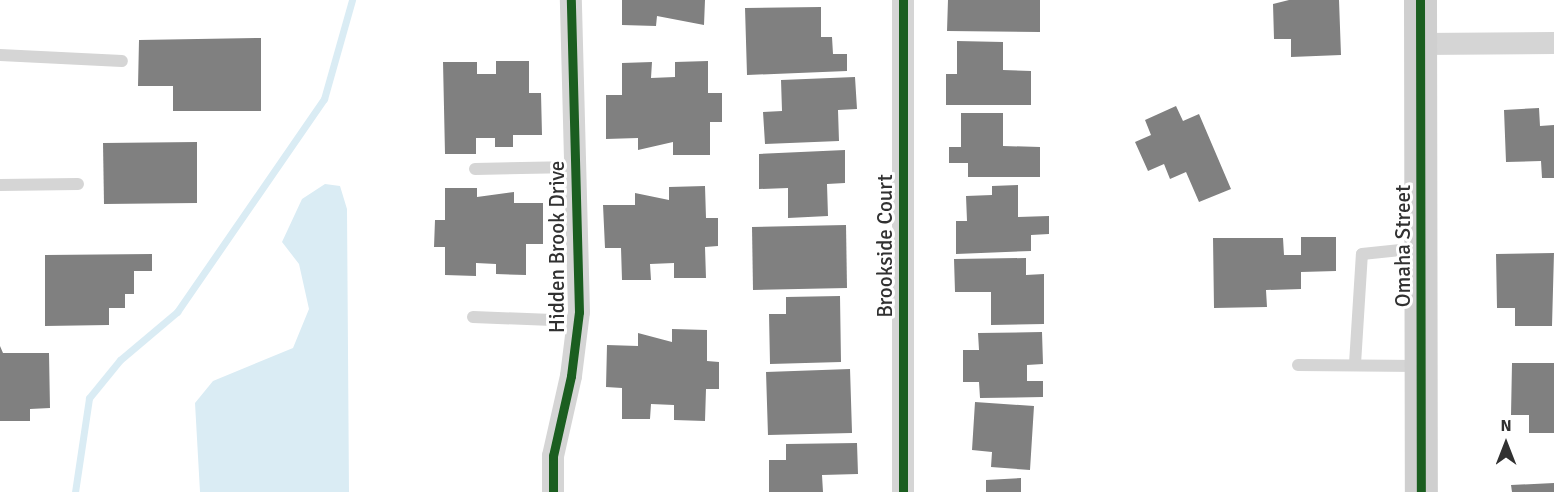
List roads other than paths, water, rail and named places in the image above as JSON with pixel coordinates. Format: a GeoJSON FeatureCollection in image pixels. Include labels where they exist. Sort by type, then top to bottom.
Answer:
{"type":"FeatureCollection","features":[{"type":"Feature","properties":{"kind":"street","name":"Hidden Brook Drive"},"geometry":{"type":"LineString","coordinates":[[553,492],[553,456],[578,321],[571,0]]}},
{"type":"Feature","properties":{"kind":"street","name":"Brookside Court"},"geometry":{"type":"LineString","coordinates":[[903,0],[903,492]]}},
{"type":"Feature","properties":{"kind":"street","name":"Omaha Street"},"geometry":{"type":"LineString","coordinates":[[1420,0],[1421,492]]}},
{"type":"Feature","properties":{"kind":"street"},"geometry":{"type":"LineString","coordinates":[[1420,44],[1554,43]]}},
{"type":"Feature","properties":{"kind":"lane"},"geometry":{"type":"LineString","coordinates":[[0,55],[122,62]]}},
{"type":"Feature","properties":{"kind":"lane"},"geometry":{"type":"LineString","coordinates":[[475,169],[575,167]]}},
{"type":"Feature","properties":{"kind":"lane"},"geometry":{"type":"LineString","coordinates":[[0,185],[78,184]]}},
{"type":"Feature","properties":{"kind":"lane"},"geometry":{"type":"LineString","coordinates":[[1355,364],[1362,254],[1421,248]]}},
{"type":"Feature","properties":{"kind":"lane"},"geometry":{"type":"LineString","coordinates":[[473,317],[578,321]]}},
{"type":"Feature","properties":{"kind":"lane"},"geometry":{"type":"LineString","coordinates":[[1298,365],[1421,366]]}},
{"type":"Feature","properties":{"kind":"waterway"},"geometry":{"type":"LineString","coordinates":[[75,492],[89,398],[120,360],[177,312],[324,99],[352,0]]}}]}
